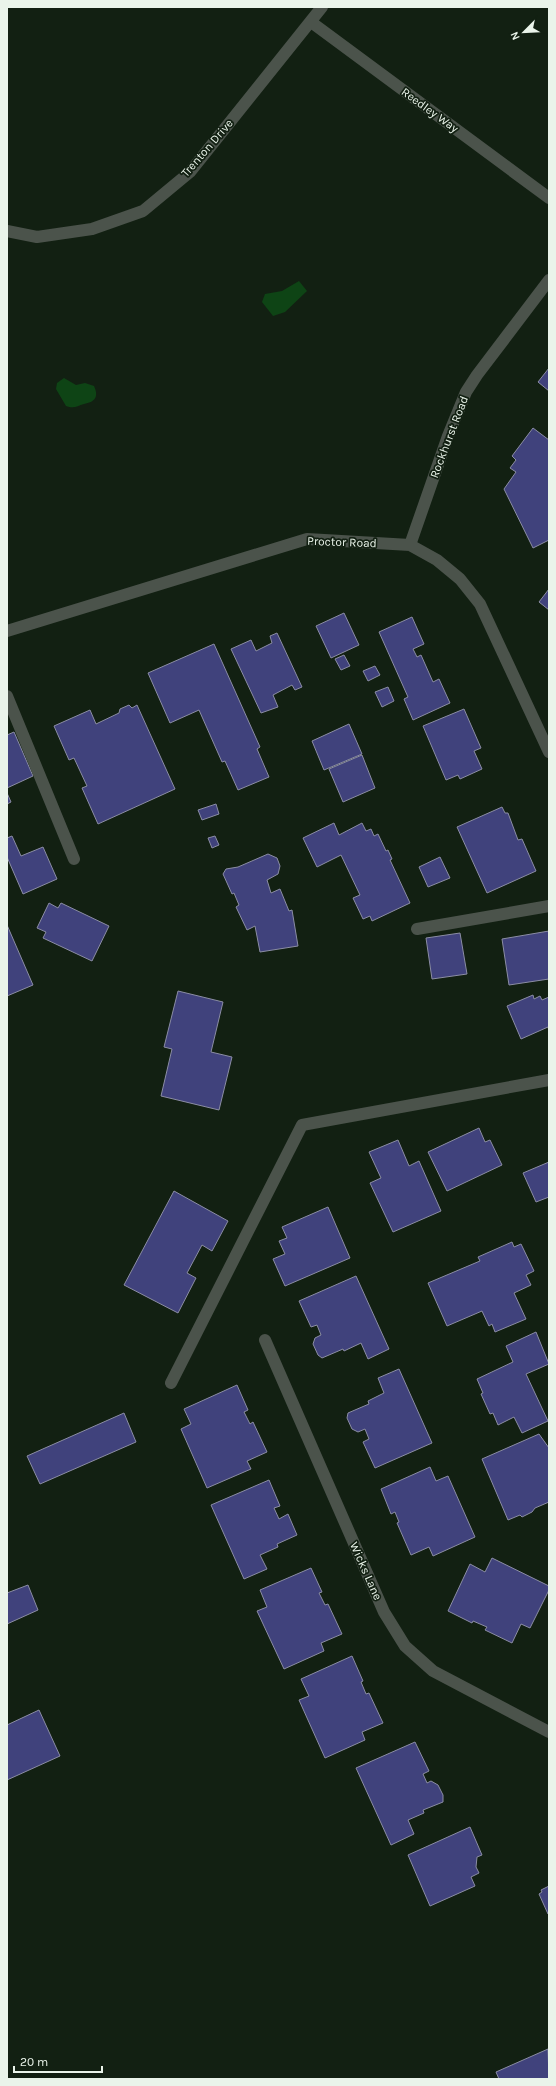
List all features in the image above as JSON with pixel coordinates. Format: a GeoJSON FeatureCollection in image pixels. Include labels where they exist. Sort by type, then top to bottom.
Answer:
{"type":"FeatureCollection","features":[{"type":"Feature","properties":{"kind":"street","name":"Trenton Drive"},"geometry":{"type":"LineString","coordinates":[[7,231],[37,237],[92,230],[143,211],[190,172],[322,7]]}},
{"type":"Feature","properties":{"kind":"street","name":"Reedley Way"},"geometry":{"type":"LineString","coordinates":[[311,22],[549,198]]}},
{"type":"Feature","properties":{"kind":"street","name":"Rockhurst Road"},"geometry":{"type":"LineString","coordinates":[[410,545],[448,436],[466,392],[477,375],[549,280]]}},
{"type":"Feature","properties":{"kind":"street","name":"Proctor Road"},"geometry":{"type":"LineString","coordinates":[[7,631],[307,539],[410,545],[437,560],[460,579],[480,604],[498,637],[549,752]]}},
{"type":"Feature","properties":{"kind":"street"},"geometry":{"type":"LineString","coordinates":[[7,696],[74,859]]}},
{"type":"Feature","properties":{"kind":"street"},"geometry":{"type":"LineString","coordinates":[[417,929],[549,906]]}},
{"type":"Feature","properties":{"kind":"street"},"geometry":{"type":"LineString","coordinates":[[171,1383],[302,1125],[549,1080]]}},
{"type":"Feature","properties":{"kind":"street","name":"Wicks Lane"},"geometry":{"type":"LineString","coordinates":[[265,1340],[384,1612],[405,1646],[434,1671],[549,1732]]}},
{"type":"Feature","properties":{"kind":"shaded area"},"geometry":{"type":"Polygon","coordinates":[[[299,281],[307,291],[285,312],[273,316],[262,302],[265,294],[282,291],[299,281]]]}},
{"type":"Feature","properties":{"kind":"shaded area"},"geometry":{"type":"Polygon","coordinates":[[[64,378],[76,385],[85,383],[94,386],[96,393],[95,398],[91,402],[75,407],[66,406],[56,389],[57,383],[64,378]]]}},
{"type":"Feature","properties":{"kind":"building"},"geometry":{"type":"Polygon","coordinates":[[[549,368],[549,391],[538,382],[549,368]]]}},
{"type":"Feature","properties":{"kind":"building"},"geometry":{"type":"Polygon","coordinates":[[[533,428],[549,440],[549,540],[533,548],[504,489],[516,472],[510,468],[516,460],[512,456],[533,428]]]}},
{"type":"Feature","properties":{"kind":"building"},"geometry":{"type":"Polygon","coordinates":[[[549,589],[549,610],[539,602],[549,589]]]}},
{"type":"Feature","properties":{"kind":"building"},"geometry":{"type":"Polygon","coordinates":[[[344,613],[359,645],[331,658],[316,626],[344,613]]]}},
{"type":"Feature","properties":{"kind":"building"},"geometry":{"type":"Polygon","coordinates":[[[412,617],[424,644],[413,649],[417,657],[421,655],[433,682],[439,679],[450,703],[413,720],[404,699],[408,697],[379,632],[412,617]]]}},
{"type":"Feature","properties":{"kind":"building"},"geometry":{"type":"Polygon","coordinates":[[[277,633],[302,687],[295,690],[292,685],[273,695],[278,707],[261,713],[231,649],[251,640],[256,651],[272,643],[270,636],[277,633]]]}},
{"type":"Feature","properties":{"kind":"building"},"geometry":{"type":"Polygon","coordinates":[[[214,644],[260,747],[257,749],[269,777],[238,790],[225,761],[222,762],[199,710],[170,723],[148,673],[214,644]]]}},
{"type":"Feature","properties":{"kind":"building"},"geometry":{"type":"Polygon","coordinates":[[[344,655],[350,666],[341,670],[335,659],[344,655]]]}},
{"type":"Feature","properties":{"kind":"building"},"geometry":{"type":"Polygon","coordinates":[[[375,666],[380,675],[368,681],[363,671],[375,666]]]}},
{"type":"Feature","properties":{"kind":"building"},"geometry":{"type":"Polygon","coordinates":[[[388,687],[394,701],[382,707],[375,692],[388,687]]]}},
{"type":"Feature","properties":{"kind":"building"},"geometry":{"type":"Polygon","coordinates":[[[129,705],[132,708],[137,705],[175,789],[98,824],[82,788],[87,786],[74,758],[69,760],[54,726],[90,710],[96,724],[119,713],[120,709],[129,705]]]}},
{"type":"Feature","properties":{"kind":"building"},"geometry":{"type":"Polygon","coordinates":[[[464,709],[481,748],[474,751],[482,769],[460,779],[458,775],[446,780],[423,726],[464,709]]]}},
{"type":"Feature","properties":{"kind":"building"},"geometry":{"type":"Polygon","coordinates":[[[349,724],[362,754],[324,770],[312,741],[349,724]]]}},
{"type":"Feature","properties":{"kind":"building"},"geometry":{"type":"Polygon","coordinates":[[[14,732],[33,776],[7,788],[7,735],[14,732]]]}},
{"type":"Feature","properties":{"kind":"building"},"geometry":{"type":"Polygon","coordinates":[[[362,755],[375,788],[343,802],[329,769],[362,755]]]}},
{"type":"Feature","properties":{"kind":"building"},"geometry":{"type":"Polygon","coordinates":[[[7,793],[11,802],[7,804],[7,793]]]}},
{"type":"Feature","properties":{"kind":"building"},"geometry":{"type":"Polygon","coordinates":[[[216,804],[219,814],[202,820],[198,810],[216,804]]]}},
{"type":"Feature","properties":{"kind":"building"},"geometry":{"type":"Polygon","coordinates":[[[502,807],[505,813],[508,813],[518,840],[522,839],[536,871],[487,893],[457,827],[502,807]]]}},
{"type":"Feature","properties":{"kind":"building"},"geometry":{"type":"Polygon","coordinates":[[[334,823],[339,835],[362,823],[366,831],[371,829],[374,836],[378,834],[386,851],[388,850],[392,859],[390,860],[410,903],[372,921],[370,916],[363,919],[353,898],[360,895],[341,855],[317,867],[303,838],[334,823]]]}},
{"type":"Feature","properties":{"kind":"building"},"geometry":{"type":"Polygon","coordinates":[[[12,836],[21,856],[43,847],[57,879],[23,894],[7,857],[7,838],[12,836]]]}},
{"type":"Feature","properties":{"kind":"building"},"geometry":{"type":"Polygon","coordinates":[[[215,836],[219,845],[212,848],[208,838],[215,836]]]}},
{"type":"Feature","properties":{"kind":"building"},"geometry":{"type":"Polygon","coordinates":[[[268,854],[277,858],[280,866],[278,874],[267,880],[271,893],[280,889],[289,911],[292,910],[298,946],[260,952],[255,926],[247,930],[236,907],[239,905],[234,893],[232,894],[223,874],[226,869],[238,867],[268,854]]]}},
{"type":"Feature","properties":{"kind":"building"},"geometry":{"type":"Polygon","coordinates":[[[440,857],[450,878],[428,887],[419,867],[440,857]]]}},
{"type":"Feature","properties":{"kind":"building"},"geometry":{"type":"Polygon","coordinates":[[[49,903],[58,908],[61,903],[109,926],[92,961],[43,938],[46,932],[37,928],[49,903]]]}},
{"type":"Feature","properties":{"kind":"building"},"geometry":{"type":"Polygon","coordinates":[[[7,925],[33,985],[7,996],[7,925]]]}},
{"type":"Feature","properties":{"kind":"building"},"geometry":{"type":"Polygon","coordinates":[[[549,931],[549,979],[509,985],[502,939],[549,931]]]}},
{"type":"Feature","properties":{"kind":"building"},"geometry":{"type":"Polygon","coordinates":[[[460,933],[467,974],[432,979],[426,938],[460,933]]]}},
{"type":"Feature","properties":{"kind":"building"},"geometry":{"type":"Polygon","coordinates":[[[178,991],[223,1002],[211,1052],[232,1057],[219,1110],[161,1096],[172,1049],[164,1047],[178,991]]]}},
{"type":"Feature","properties":{"kind":"building"},"geometry":{"type":"Polygon","coordinates":[[[533,995],[534,999],[540,996],[542,1000],[549,997],[549,1031],[548,1027],[521,1039],[507,1006],[533,995]]]}},
{"type":"Feature","properties":{"kind":"building"},"geometry":{"type":"Polygon","coordinates":[[[479,1128],[485,1142],[490,1140],[502,1165],[447,1191],[428,1152],[479,1128]]]}},
{"type":"Feature","properties":{"kind":"building"},"geometry":{"type":"Polygon","coordinates":[[[398,1140],[409,1166],[419,1161],[441,1211],[393,1232],[370,1183],[381,1178],[369,1152],[398,1140]]]}},
{"type":"Feature","properties":{"kind":"building"},"geometry":{"type":"Polygon","coordinates":[[[549,1162],[549,1197],[536,1202],[523,1173],[549,1162]]]}},
{"type":"Feature","properties":{"kind":"building"},"geometry":{"type":"Polygon","coordinates":[[[174,1191],[228,1221],[212,1251],[202,1245],[187,1273],[196,1278],[178,1313],[124,1285],[174,1191]]]}},
{"type":"Feature","properties":{"kind":"building"},"geometry":{"type":"Polygon","coordinates":[[[328,1207],[350,1258],[285,1286],[273,1259],[285,1254],[279,1241],[287,1238],[282,1227],[328,1207]]]}},
{"type":"Feature","properties":{"kind":"building"},"geometry":{"type":"Polygon","coordinates":[[[512,1242],[514,1247],[521,1244],[534,1271],[526,1275],[531,1285],[514,1293],[526,1319],[495,1332],[492,1324],[489,1326],[482,1311],[447,1326],[428,1283],[480,1261],[478,1257],[512,1242]]]}},
{"type":"Feature","properties":{"kind":"building"},"geometry":{"type":"Polygon","coordinates":[[[356,1276],[389,1349],[368,1359],[361,1343],[344,1351],[343,1349],[322,1358],[318,1355],[313,1344],[315,1338],[321,1335],[317,1325],[311,1327],[299,1301],[356,1276]]]}},
{"type":"Feature","properties":{"kind":"building"},"geometry":{"type":"Polygon","coordinates":[[[536,1332],[549,1364],[526,1374],[548,1421],[522,1433],[514,1417],[498,1425],[493,1413],[490,1414],[481,1394],[483,1393],[477,1379],[513,1362],[506,1346],[536,1332]]]}},
{"type":"Feature","properties":{"kind":"building"},"geometry":{"type":"Polygon","coordinates":[[[399,1369],[432,1443],[375,1468],[363,1442],[369,1439],[365,1429],[358,1432],[352,1429],[347,1418],[348,1413],[369,1404],[368,1401],[384,1393],[378,1378],[399,1369]]]}},
{"type":"Feature","properties":{"kind":"building"},"geometry":{"type":"Polygon","coordinates":[[[237,1385],[248,1410],[244,1412],[250,1424],[253,1422],[267,1452],[247,1461],[251,1469],[207,1488],[181,1429],[191,1424],[184,1409],[237,1385]]]}},
{"type":"Feature","properties":{"kind":"building"},"geometry":{"type":"Polygon","coordinates":[[[124,1413],[136,1442],[40,1484],[27,1456],[124,1413]]]}},
{"type":"Feature","properties":{"kind":"building"},"geometry":{"type":"Polygon","coordinates":[[[539,1434],[549,1448],[549,1502],[535,1508],[532,1512],[522,1517],[520,1515],[508,1520],[482,1459],[539,1434]]]}},
{"type":"Feature","properties":{"kind":"building"},"geometry":{"type":"Polygon","coordinates":[[[430,1467],[436,1481],[448,1476],[475,1537],[433,1556],[429,1547],[411,1555],[397,1523],[399,1522],[395,1512],[391,1514],[381,1489],[430,1467]]]}},
{"type":"Feature","properties":{"kind":"building"},"geometry":{"type":"Polygon","coordinates":[[[269,1480],[280,1506],[274,1508],[279,1519],[288,1514],[297,1535],[277,1544],[278,1547],[260,1555],[267,1569],[244,1579],[211,1505],[269,1480]]]}},
{"type":"Feature","properties":{"kind":"building"},"geometry":{"type":"Polygon","coordinates":[[[492,1558],[549,1586],[549,1590],[530,1628],[521,1624],[512,1643],[485,1630],[487,1627],[473,1621],[472,1623],[448,1611],[470,1564],[485,1572],[492,1558]]]}},
{"type":"Feature","properties":{"kind":"building"},"geometry":{"type":"Polygon","coordinates":[[[311,1568],[322,1592],[319,1593],[325,1605],[328,1604],[342,1634],[321,1643],[324,1651],[284,1669],[257,1611],[267,1607],[260,1590],[311,1568]]]}},
{"type":"Feature","properties":{"kind":"building"},"geometry":{"type":"Polygon","coordinates":[[[28,1585],[38,1610],[7,1624],[7,1593],[28,1585]]]}},
{"type":"Feature","properties":{"kind":"building"},"geometry":{"type":"Polygon","coordinates":[[[352,1656],[363,1681],[361,1682],[366,1694],[369,1693],[383,1723],[362,1732],[365,1740],[325,1758],[299,1700],[309,1696],[301,1679],[352,1656]]]}},
{"type":"Feature","properties":{"kind":"building"},"geometry":{"type":"Polygon","coordinates":[[[39,1710],[60,1756],[7,1780],[7,1725],[39,1710]]]}},
{"type":"Feature","properties":{"kind":"building"},"geometry":{"type":"Polygon","coordinates":[[[415,1742],[429,1771],[423,1774],[427,1783],[431,1781],[438,1785],[443,1795],[443,1802],[423,1810],[424,1813],[408,1820],[414,1834],[391,1845],[356,1768],[415,1742]]]}},
{"type":"Feature","properties":{"kind":"building"},"geometry":{"type":"Polygon","coordinates":[[[470,1827],[482,1855],[477,1857],[476,1867],[479,1873],[471,1877],[475,1886],[430,1906],[408,1855],[470,1827]]]}},
{"type":"Feature","properties":{"kind":"building"},"geometry":{"type":"Polygon","coordinates":[[[549,1886],[548,1914],[539,1894],[542,1892],[541,1890],[549,1886]]]}},
{"type":"Feature","properties":{"kind":"building"},"geometry":{"type":"Polygon","coordinates":[[[548,2049],[549,2079],[499,2079],[496,2072],[548,2049]]]}}]}
